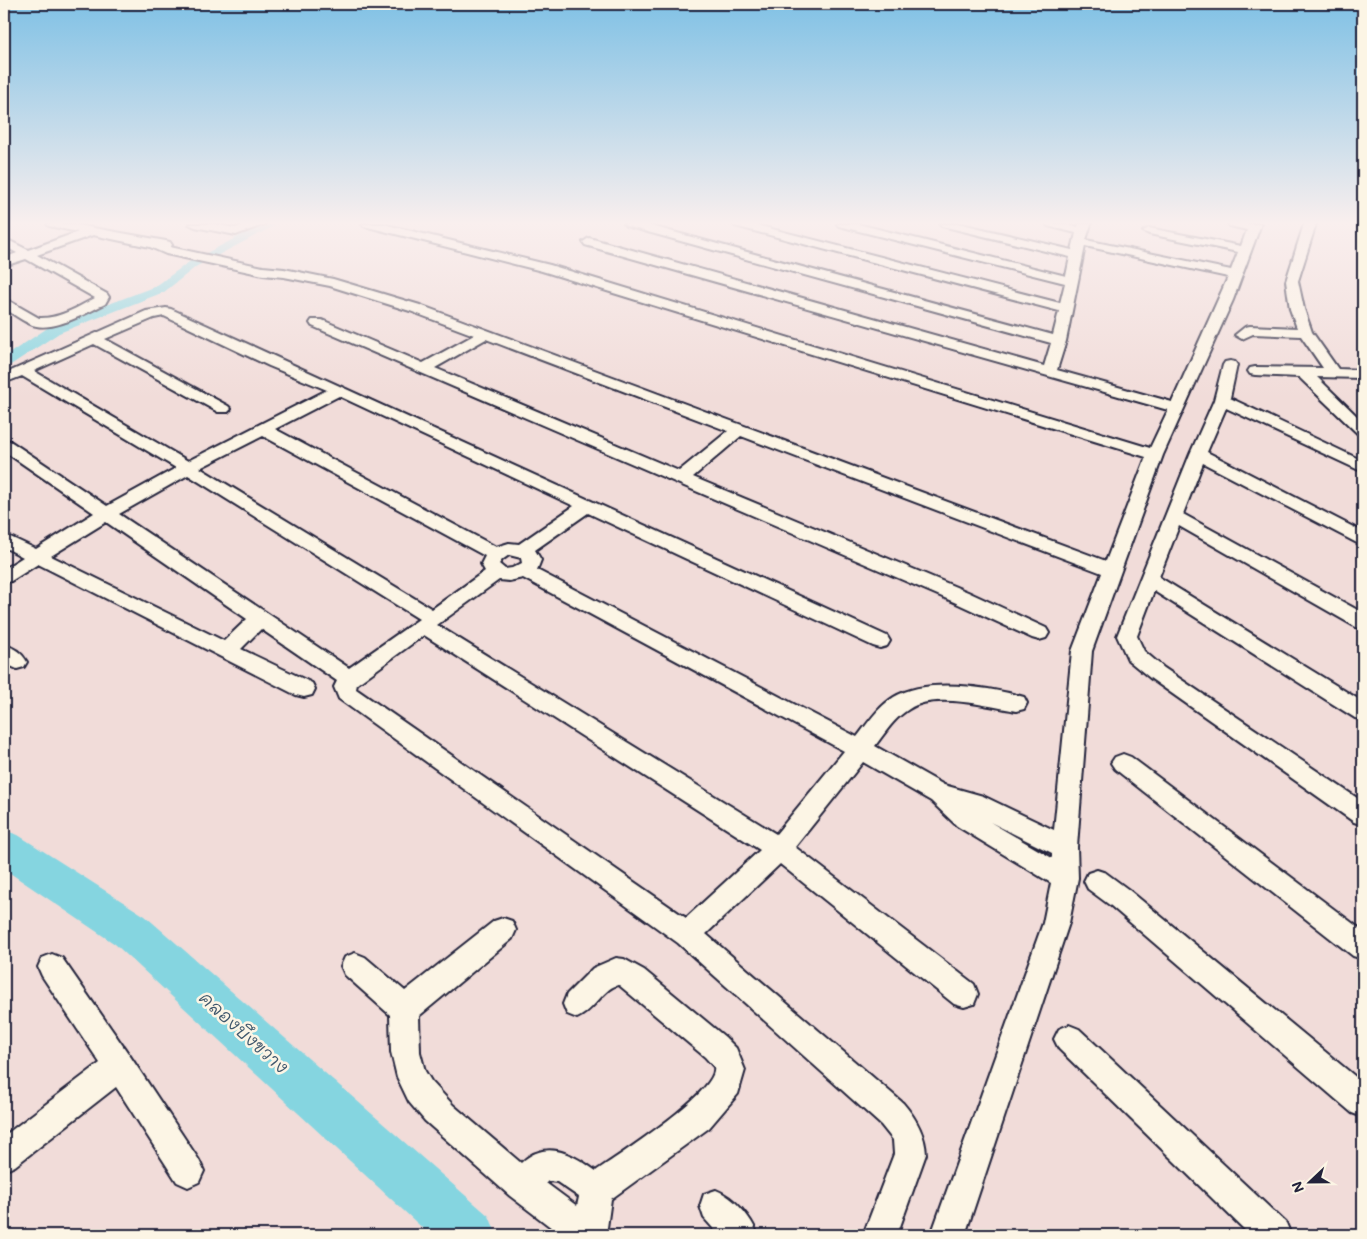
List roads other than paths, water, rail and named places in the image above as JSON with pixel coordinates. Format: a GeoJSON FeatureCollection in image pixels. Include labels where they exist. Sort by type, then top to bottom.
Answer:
{"type":"FeatureCollection","features":[{"type":"Feature","properties":{"kind":"street"},"geometry":{"type":"LineString","coordinates":[[4,302],[36,322],[42,323],[64,318],[102,299],[102,295],[78,282]]}},
{"type":"Feature","properties":{"kind":"street"},"geometry":{"type":"LineString","coordinates":[[328,282],[384,298],[1114,570]]}},
{"type":"Feature","properties":{"kind":"street"},"geometry":{"type":"LineString","coordinates":[[591,282],[1155,454]]}},
{"type":"Feature","properties":{"kind":"street"},"geometry":{"type":"LineString","coordinates":[[730,282],[1177,408]]}},
{"type":"Feature","properties":{"kind":"street"},"geometry":{"type":"LineString","coordinates":[[842,282],[1059,341]]}},
{"type":"Feature","properties":{"kind":"street"},"geometry":{"type":"LineString","coordinates":[[961,282],[1066,309]]}},
{"type":"Feature","properties":{"kind":"street"},"geometry":{"type":"LineString","coordinates":[[1049,372],[1059,341],[1072,282]]}},
{"type":"Feature","properties":{"kind":"street"},"geometry":{"type":"LineString","coordinates":[[948,1235],[1056,923],[1065,878],[1065,847],[1082,651],[1114,570],[1155,454],[1233,282]]}},
{"type":"Feature","properties":{"kind":"street"},"geometry":{"type":"LineString","coordinates":[[1292,282],[1297,309],[1305,332],[1334,374]]}},
{"type":"Feature","properties":{"kind":"street"},"geometry":{"type":"LineString","coordinates":[[4,379],[151,314],[166,312],[880,641]]}},
{"type":"Feature","properties":{"kind":"street"},"geometry":{"type":"LineString","coordinates":[[317,323],[961,597],[1039,633]]}},
{"type":"Feature","properties":{"kind":"street"},"geometry":{"type":"LineString","coordinates":[[1242,335],[1250,330],[1305,332]]}},
{"type":"Feature","properties":{"kind":"street"},"geometry":{"type":"LineString","coordinates":[[422,369],[484,335]]}},
{"type":"Feature","properties":{"kind":"street"},"geometry":{"type":"LineString","coordinates":[[95,339],[224,409]]}},
{"type":"Feature","properties":{"kind":"street"},"geometry":{"type":"LineString","coordinates":[[1248,358],[1259,372],[1363,374]]}},
{"type":"Feature","properties":{"kind":"street"},"geometry":{"type":"LineString","coordinates":[[1230,365],[1222,400],[1198,454],[1127,636],[1135,655],[1157,673],[1363,815]]}},
{"type":"Feature","properties":{"kind":"street"},"geometry":{"type":"LineString","coordinates":[[23,371],[188,468],[778,849],[964,994]]}},
{"type":"Feature","properties":{"kind":"street"},"geometry":{"type":"LineString","coordinates":[[1305,374],[1363,430]]}},
{"type":"Feature","properties":{"kind":"street"},"geometry":{"type":"LineString","coordinates":[[4,576],[107,513],[188,468],[337,391]]}},
{"type":"Feature","properties":{"kind":"street"},"geometry":{"type":"LineString","coordinates":[[1222,400],[1363,467]]}},
{"type":"Feature","properties":{"kind":"street"},"geometry":{"type":"LineString","coordinates":[[264,430],[497,563],[511,575],[524,560],[586,506]]}},
{"type":"Feature","properties":{"kind":"street"},"geometry":{"type":"LineString","coordinates":[[681,478],[739,430]]}},
{"type":"Feature","properties":{"kind":"street"},"geometry":{"type":"LineString","coordinates":[[4,444],[349,678]]}},
{"type":"Feature","properties":{"kind":"street"},"geometry":{"type":"LineString","coordinates":[[1198,454],[1363,539]]}},
{"type":"Feature","properties":{"kind":"street"},"geometry":{"type":"LineString","coordinates":[[1174,516],[1363,622]]}},
{"type":"Feature","properties":{"kind":"street"},"geometry":{"type":"LineString","coordinates":[[4,540],[304,689]]}},
{"type":"Feature","properties":{"kind":"street"},"geometry":{"type":"LineString","coordinates":[[880,1235],[910,1154],[910,1141],[905,1128],[892,1114],[686,934],[347,693],[345,687],[349,678],[429,623],[497,563],[509,549],[524,560],[939,794],[966,819],[1065,878]]}},
{"type":"Feature","properties":{"kind":"street"},"geometry":{"type":"LineString","coordinates":[[1150,580],[1363,712]]}},
{"type":"Feature","properties":{"kind":"street"},"geometry":{"type":"LineString","coordinates":[[228,650],[261,618]]}},
{"type":"Feature","properties":{"kind":"street"},"geometry":{"type":"LineString","coordinates":[[686,934],[778,849],[887,715],[904,701],[923,696],[971,696],[1016,703]]}},
{"type":"Feature","properties":{"kind":"street"},"geometry":{"type":"LineString","coordinates":[[1123,763],[1363,947]]}},
{"type":"Feature","properties":{"kind":"street"},"geometry":{"type":"LineString","coordinates":[[939,794],[975,803],[1065,847]]}},
{"type":"Feature","properties":{"kind":"street"},"geometry":{"type":"LineString","coordinates":[[1097,881],[1120,898],[1363,1102]]}},
{"type":"Feature","properties":{"kind":"street"},"geometry":{"type":"LineString","coordinates":[[503,930],[406,1010],[403,1026],[406,1056],[413,1079],[426,1100],[476,1147],[588,1235],[596,1190],[698,1117],[727,1083],[730,1070],[726,1058],[714,1047],[634,979],[622,972],[613,972],[605,976],[577,1004]]}},
{"type":"Feature","properties":{"kind":"street"},"geometry":{"type":"LineString","coordinates":[[355,966],[406,1010]]}},
{"type":"Feature","properties":{"kind":"street"},"geometry":{"type":"LineString","coordinates":[[52,967],[120,1066],[188,1171]]}},
{"type":"Feature","properties":{"kind":"street"},"geometry":{"type":"LineString","coordinates":[[1069,1039],[1274,1235]]}},
{"type":"Feature","properties":{"kind":"street"},"geometry":{"type":"LineString","coordinates":[[4,1156],[120,1066]]}},
{"type":"Feature","properties":{"kind":"street"},"geometry":{"type":"LineString","coordinates":[[522,1185],[540,1167],[549,1164],[558,1166],[596,1190]]}},
{"type":"Feature","properties":{"kind":"street"},"geometry":{"type":"LineString","coordinates":[[716,1206],[741,1235]]}},
{"type":"Feature","properties":{"kind":"waterway"},"geometry":{"type":"LineString","coordinates":[[4,363],[54,330],[160,289],[169,282]]}},
{"type":"Feature","properties":{"kind":"waterway","name":"คลองบึงขวาง"},"geometry":{"type":"LineString","coordinates":[[4,847],[130,930],[470,1235]]}}]}
